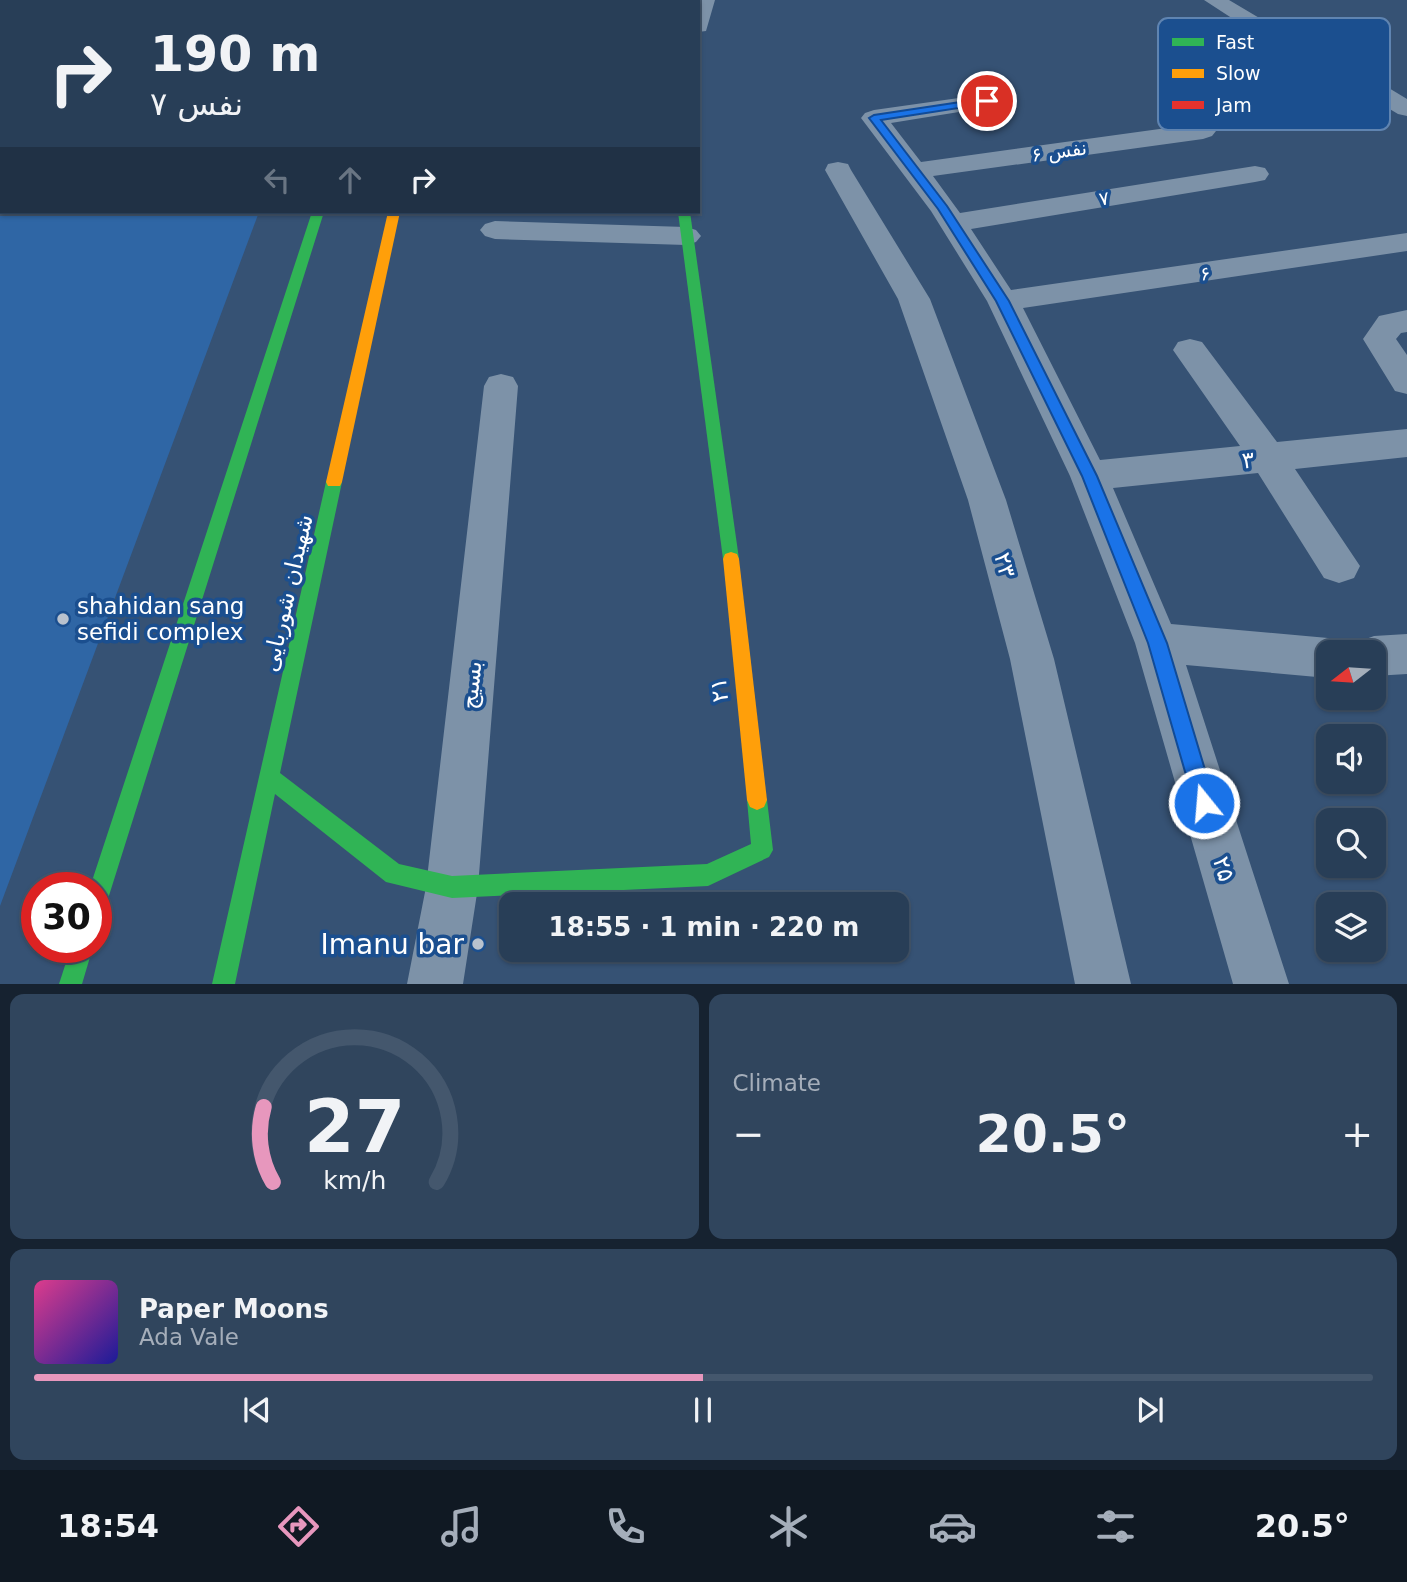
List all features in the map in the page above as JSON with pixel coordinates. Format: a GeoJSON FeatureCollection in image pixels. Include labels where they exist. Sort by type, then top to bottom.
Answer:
{"type":"FeatureCollection","features":[{"type":"Feature","properties":{"kind":"street"},"geometry":{"type":"LineString","coordinates":[[700,19],[705,0]]}},
{"type":"Feature","properties":{"kind":"street"},"geometry":{"type":"LineString","coordinates":[[1214,0],[1244,18]]}},
{"type":"Feature","properties":{"kind":"street"},"geometry":{"type":"LineString","coordinates":[[1390,99],[1407,109]]}},
{"type":"Feature","properties":{"kind":"street","name":"۲۵"},"geometry":{"type":"LineString","coordinates":[[987,101],[874,118],[952,223],[1003,301],[1089,476],[1157,643],[1261,984]]}},
{"type":"Feature","properties":{"kind":"street","name":"نفس ۶"},"geometry":{"type":"LineString","coordinates":[[914,171],[1203,131]]}},
{"type":"Feature","properties":{"kind":"street","name":"۲۳"},"geometry":{"type":"LineString","coordinates":[[838,170],[914,299],[987,500],[1032,659],[1103,984]]}},
{"type":"Feature","properties":{"kind":"street","name":"۷"},"geometry":{"type":"LineString","coordinates":[[952,223],[1255,174]]}},
{"type":"Feature","properties":{"kind":"street"},"geometry":{"type":"LineString","coordinates":[[106,872],[317,214]]}},
{"type":"Feature","properties":{"kind":"street","name":"شهیدان شوربایی"},"geometry":{"type":"LineString","coordinates":[[223,984],[328,520],[394,214]]}},
{"type":"Feature","properties":{"kind":"street"},"geometry":{"type":"LineString","coordinates":[[495,230],[685,224]]}},
{"type":"Feature","properties":{"kind":"street","name":"۲۱"},"geometry":{"type":"LineString","coordinates":[[452,887],[708,875],[762,850],[727,524],[685,224]]}},
{"type":"Feature","properties":{"kind":"street","name":"۶"},"geometry":{"type":"LineString","coordinates":[[1003,301],[1407,242]]}},
{"type":"Feature","properties":{"kind":"street"},"geometry":{"type":"LineString","coordinates":[[1407,321],[1390,324],[1379,339],[1407,382]]}},
{"type":"Feature","properties":{"kind":"street"},"geometry":{"type":"LineString","coordinates":[[1190,349],[1268,458],[1339,566]]}},
{"type":"Feature","properties":{"kind":"street","name":"بسیج"},"geometry":{"type":"LineString","coordinates":[[435,984],[452,887],[501,386]]}},
{"type":"Feature","properties":{"kind":"street","name":"۳"},"geometry":{"type":"LineString","coordinates":[[1089,476],[1407,443]]}},
{"type":"Feature","properties":{"kind":"street"},"geometry":{"type":"LineString","coordinates":[[1157,643],[1316,657]]}},
{"type":"Feature","properties":{"kind":"street"},"geometry":{"type":"LineString","coordinates":[[1386,655],[1407,654]]}},
{"type":"Feature","properties":{"kind":"street"},"geometry":{"type":"LineString","coordinates":[[269,777],[394,874],[452,887]]}},
{"type":"Feature","properties":{"kind":"street"},"geometry":{"type":"LineString","coordinates":[[70,984],[77,963]]}},
{"type":"Feature","properties":{"kind":"shaded area"},"geometry":{"type":"Polygon","coordinates":[[[0,214],[258,214],[0,906],[0,214]]]}},
{"type":"Feature","properties":{"kind":"traffic: fast"},"geometry":{"type":"LineString","coordinates":[[106,872],[317,214]]}},
{"type":"Feature","properties":{"kind":"traffic: fast"},"geometry":{"type":"LineString","coordinates":[[684,214],[731,559]]}},
{"type":"Feature","properties":{"kind":"traffic: fast"},"geometry":{"type":"LineString","coordinates":[[223,984],[334,482]]}},
{"type":"Feature","properties":{"kind":"traffic: fast"},"geometry":{"type":"LineString","coordinates":[[269,777],[394,874],[452,887],[708,875],[762,850],[757,800]]}},
{"type":"Feature","properties":{"kind":"traffic: fast"},"geometry":{"type":"LineString","coordinates":[[70,984],[77,963]]}},
{"type":"Feature","properties":{"kind":"traffic: slow"},"geometry":{"type":"LineString","coordinates":[[334,482],[394,214]]}},
{"type":"Feature","properties":{"kind":"traffic: slow"},"geometry":{"type":"LineString","coordinates":[[731,559],[757,800]]}},
{"type":"Feature","properties":{"kind":"place","name":"shahidan sang sefidi complex"},"geometry":{"type":"Point","coordinates":[63,619]}},
{"type":"Feature","properties":{"kind":"place","name":"Imanu bar"},"geometry":{"type":"Point","coordinates":[478,944]}},
{"type":"Feature","properties":{"kind":"route"},"geometry":{"type":"LineString","coordinates":[[987,101],[874,118],[943,208],[1003,301],[1089,476],[1157,643],[1204,803]]}}]}
